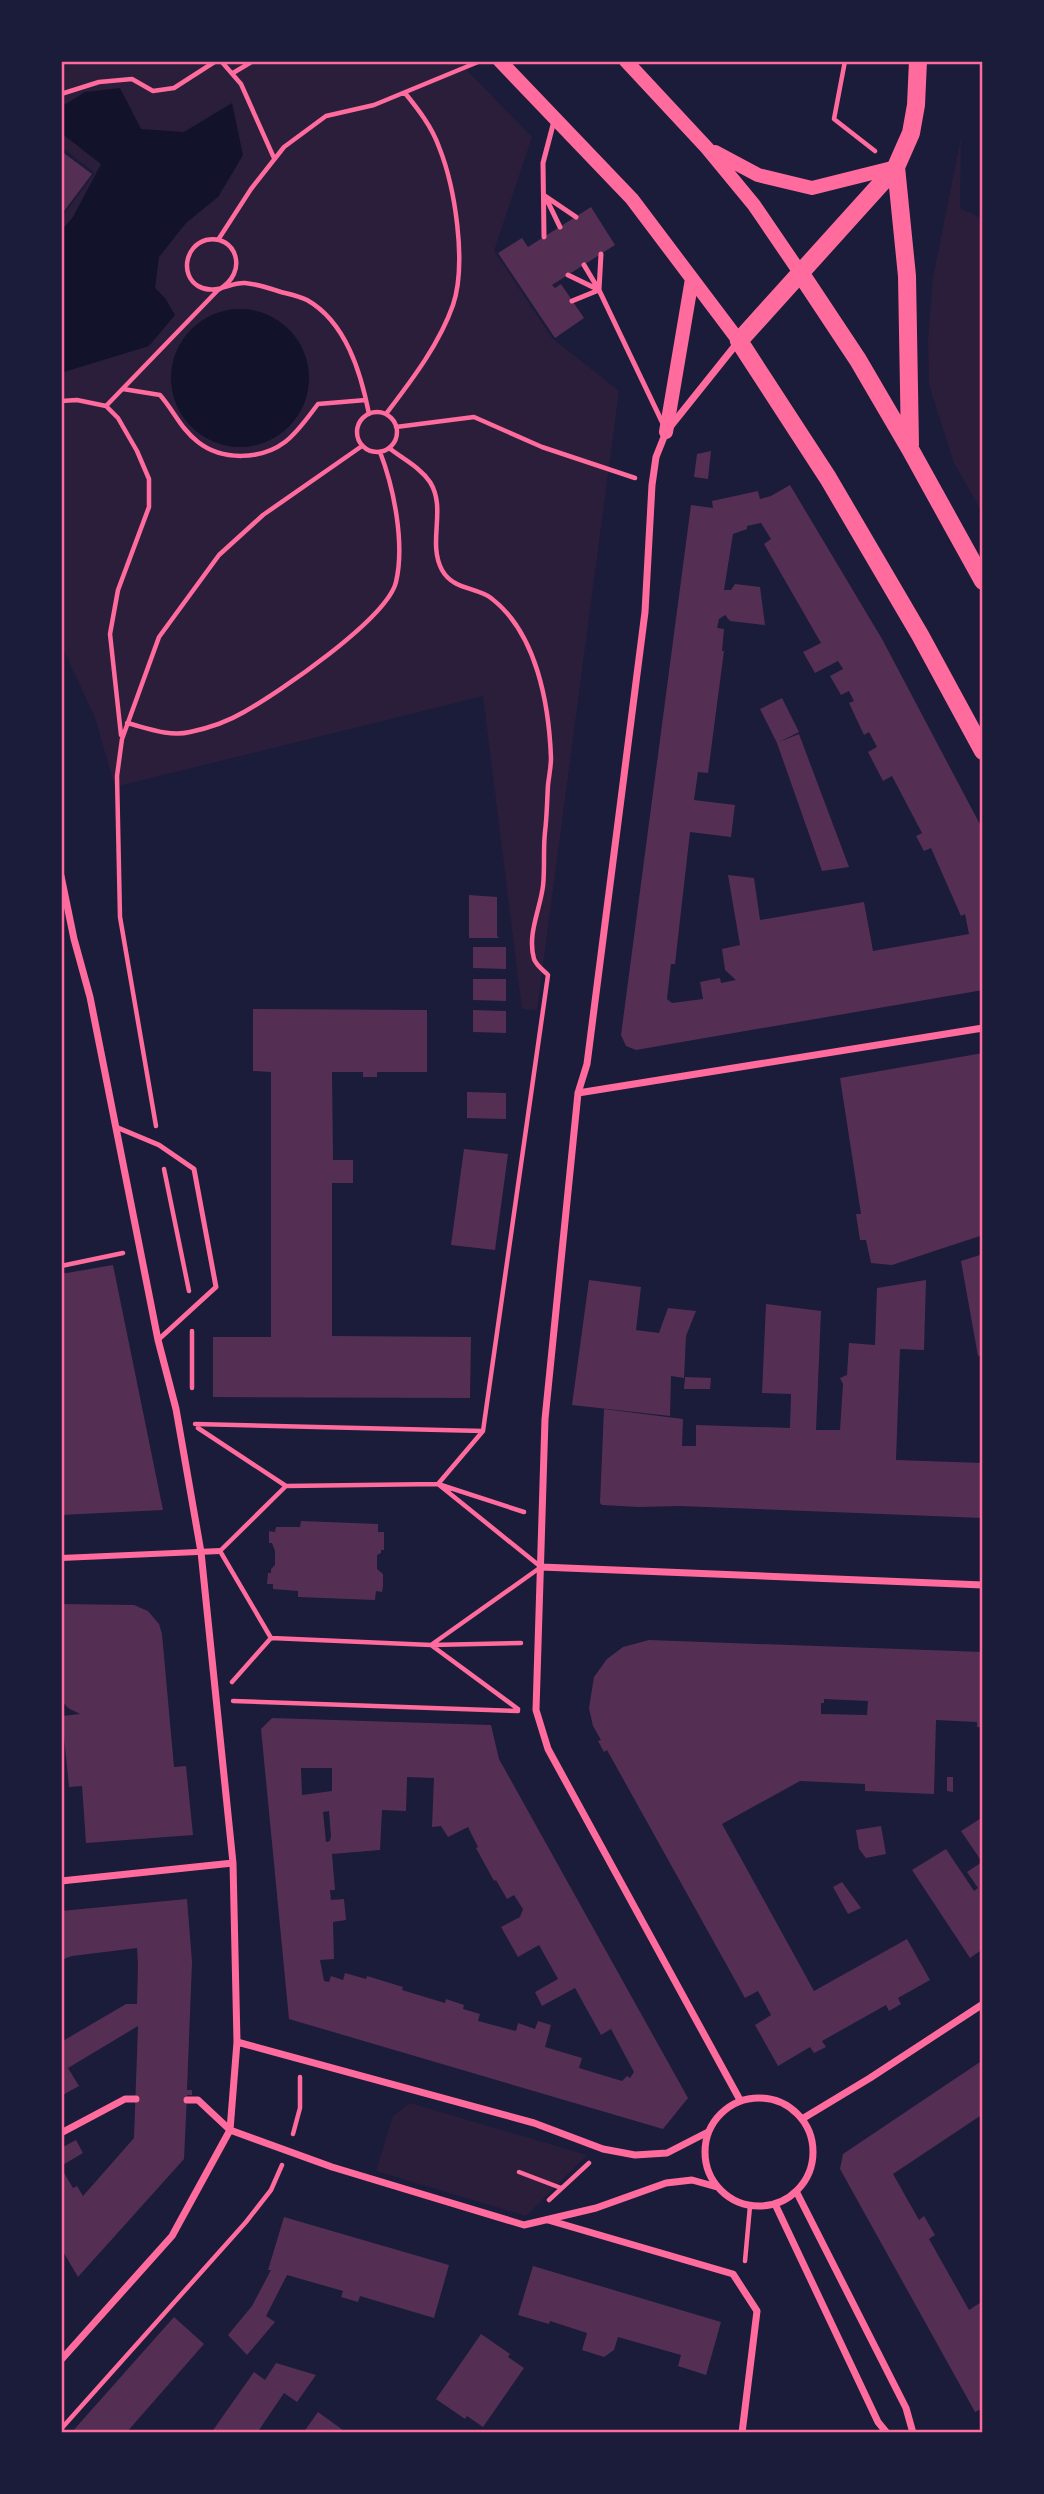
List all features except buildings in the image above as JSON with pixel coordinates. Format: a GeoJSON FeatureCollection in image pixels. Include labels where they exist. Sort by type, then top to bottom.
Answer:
{"type":"FeatureCollection","features":[{"type":"Feature","properties":{"kind":"main road"},"geometry":{"type":"LineString","coordinates":[[500,61],[632,199],[739,341],[828,478],[920,635],[983,751]]}},
{"type":"Feature","properties":{"kind":"main road"},"geometry":{"type":"LineString","coordinates":[[626,61],[707,148],[754,205],[858,360],[983,581]]}},
{"type":"Feature","properties":{"kind":"main road"},"geometry":{"type":"LineString","coordinates":[[739,341],[896,167],[911,133],[916,106],[918,61]]}},
{"type":"Feature","properties":{"kind":"main road"},"geometry":{"type":"LineString","coordinates":[[707,148],[758,175],[811,188],[896,167]]}},
{"type":"Feature","properties":{"kind":"main road"},"geometry":{"type":"LineString","coordinates":[[896,167],[906,276],[910,449]]}},
{"type":"Feature","properties":{"kind":"main road"},"geometry":{"type":"LineString","coordinates":[[666,432],[692,279]]}},
{"type":"Feature","properties":{"kind":"street"},"geometry":{"type":"LineString","coordinates":[[739,341],[666,432],[656,457],[645,612],[587,1064],[578,1093],[545,1419],[537,1710],[548,1749],[740,2100]]}},
{"type":"Feature","properties":{"kind":"street"},"geometry":{"type":"LineString","coordinates":[[61,876],[90,997],[114,1127],[176,1409],[201,1552],[233,1863],[237,2042],[230,2130],[172,2236],[61,2360]]}},
{"type":"Feature","properties":{"kind":"street"},"geometry":{"type":"LineString","coordinates":[[578,1093],[983,1028]]}},
{"type":"Feature","properties":{"kind":"street"},"geometry":{"type":"LineString","coordinates":[[61,1558],[220,1551]]}},
{"type":"Feature","properties":{"kind":"street"},"geometry":{"type":"LineString","coordinates":[[541,1567],[983,1585]]}},
{"type":"Feature","properties":{"kind":"street"},"geometry":{"type":"LineString","coordinates":[[61,1881],[233,1863]]}},
{"type":"Feature","properties":{"kind":"street"},"geometry":{"type":"LineString","coordinates":[[802,2119],[983,2004]]}},
{"type":"Feature","properties":{"kind":"street"},"geometry":{"type":"LineString","coordinates":[[237,2042],[534,2123],[603,2149],[635,2155],[667,2153],[708,2132]]}},
{"type":"Feature","properties":{"kind":"street"},"geometry":{"type":"LineString","coordinates":[[757,2097],[774,2100],[789,2107],[802,2119],[811,2140],[812,2164],[806,2179],[796,2191],[775,2204],[750,2206],[732,2200],[717,2187],[706,2168],[703,2149],[716,2118],[727,2108],[740,2100],[757,2097]]}},
{"type":"Feature","properties":{"kind":"street"},"geometry":{"type":"LineString","coordinates":[[61,2133],[125,2099],[136,2099]]}},
{"type":"Feature","properties":{"kind":"street"},"geometry":{"type":"LineString","coordinates":[[187,2100],[198,2100],[230,2130],[332,2167],[524,2225],[596,2208],[666,2183],[692,2180],[717,2187]]}},
{"type":"Feature","properties":{"kind":"street"},"geometry":{"type":"LineString","coordinates":[[796,2191],[906,2408],[913,2433]]}},
{"type":"Feature","properties":{"kind":"street"},"geometry":{"type":"LineString","coordinates":[[775,2204],[877,2422],[887,2433]]}},
{"type":"Feature","properties":{"kind":"street"},"geometry":{"type":"LineString","coordinates":[[547,2220],[733,2274],[757,2311],[742,2433]]}},
{"type":"Feature","properties":{"kind":"lane"},"geometry":{"type":"LineString","coordinates":[[544,237],[543,163],[555,118]]}},
{"type":"Feature","properties":{"kind":"lane"},"geometry":{"type":"LineString","coordinates":[[545,196],[576,216]]}},
{"type":"Feature","properties":{"kind":"lane"},"geometry":{"type":"LineString","coordinates":[[545,196],[560,227]]}},
{"type":"Feature","properties":{"kind":"lane"},"geometry":{"type":"LineString","coordinates":[[599,290],[601,254]]}},
{"type":"Feature","properties":{"kind":"lane"},"geometry":{"type":"LineString","coordinates":[[584,265],[599,290],[666,432]]}},
{"type":"Feature","properties":{"kind":"lane"},"geometry":{"type":"LineString","coordinates":[[568,275],[599,290]]}},
{"type":"Feature","properties":{"kind":"lane"},"geometry":{"type":"LineString","coordinates":[[572,301],[599,290]]}},
{"type":"Feature","properties":{"kind":"lane"},"geometry":{"type":"LineString","coordinates":[[114,1127],[159,1145],[194,1170],[216,1287],[159,1340]]}},
{"type":"Feature","properties":{"kind":"path"},"geometry":{"type":"LineString","coordinates":[[61,94],[99,82],[132,79],[153,91],[174,88],[219,61],[233,73],[252,106],[274,159]]}},
{"type":"Feature","properties":{"kind":"path"},"geometry":{"type":"LineString","coordinates":[[233,73],[253,61]]}},
{"type":"Feature","properties":{"kind":"path"},"geometry":{"type":"LineString","coordinates":[[218,240],[251,189],[284,146],[327,116],[374,105],[479,61]]}},
{"type":"Feature","properties":{"kind":"path"},"geometry":{"type":"LineString","coordinates":[[845,61],[834,119],[896,167]]}},
{"type":"Feature","properties":{"kind":"path"},"geometry":{"type":"LineString","coordinates":[[386,414],[442,331],[454,303],[457,273],[458,242],[454,208],[443,158],[439,145],[420,111],[405,93]]}},
{"type":"Feature","properties":{"kind":"path"},"geometry":{"type":"LineString","coordinates":[[107,406],[218,290],[228,285],[235,276],[235,254],[228,245],[218,240],[206,240],[196,245],[189,254],[189,276],[196,285],[206,290],[218,290],[242,283],[263,286],[307,300],[335,324],[352,354],[369,414]]}},
{"type":"Feature","properties":{"kind":"path"},"geometry":{"type":"LineString","coordinates":[[122,389],[160,395],[181,426],[197,442],[209,450],[233,456],[259,454],[286,442],[318,404],[366,400]]}},
{"type":"Feature","properties":{"kind":"path"},"geometry":{"type":"LineString","coordinates":[[61,401],[77,400],[107,406],[118,418],[137,451],[149,479],[149,507],[118,590],[110,634],[122,739]]}},
{"type":"Feature","properties":{"kind":"path"},"geometry":{"type":"LineString","coordinates":[[369,414],[386,414],[392,419],[397,435],[389,448],[370,452],[362,446],[357,428],[361,420],[369,414]]}},
{"type":"Feature","properties":{"kind":"path"},"geometry":{"type":"LineString","coordinates":[[396,427],[474,416],[542,447],[652,485]]}},
{"type":"Feature","properties":{"kind":"path"},"geometry":{"type":"LineString","coordinates":[[120,917],[116,825],[117,776],[122,739],[159,636],[219,555],[263,515],[362,446]]}},
{"type":"Feature","properties":{"kind":"path"},"geometry":{"type":"LineString","coordinates":[[389,448],[417,467],[429,480],[437,495],[436,550],[442,570],[454,583],[488,596],[512,619],[541,680],[551,761],[543,886],[535,915],[532,942],[535,962],[548,975],[483,1430],[438,1484]]}},
{"type":"Feature","properties":{"kind":"path"},"geometry":{"type":"LineString","coordinates":[[127,723],[163,732],[186,733],[216,725],[245,711],[352,637],[378,611],[396,584],[399,548],[390,477],[380,452]]}},
{"type":"Feature","properties":{"kind":"path"},"geometry":{"type":"LineString","coordinates":[[61,1266],[141,1249]]}},
{"type":"Feature","properties":{"kind":"path"},"geometry":{"type":"LineString","coordinates":[[483,1430],[191,1424],[286,1486],[438,1484],[542,1517]]}},
{"type":"Feature","properties":{"kind":"path"},"geometry":{"type":"LineString","coordinates":[[431,1645],[541,1567],[438,1484]]}},
{"type":"Feature","properties":{"kind":"path"},"geometry":{"type":"LineString","coordinates":[[271,1638],[220,1551],[286,1486]]}},
{"type":"Feature","properties":{"kind":"path"},"geometry":{"type":"LineString","coordinates":[[271,1638],[431,1645],[538,1643]]}},
{"type":"Feature","properties":{"kind":"path"},"geometry":{"type":"LineString","coordinates":[[215,1700],[271,1638]]}},
{"type":"Feature","properties":{"kind":"path"},"geometry":{"type":"LineString","coordinates":[[215,1700],[520,1711],[431,1645]]}},
{"type":"Feature","properties":{"kind":"path"},"geometry":{"type":"LineString","coordinates":[[61,2430],[246,2222],[271,2190],[288,2151],[300,2108],[299,2059]]}},
{"type":"Feature","properties":{"kind":"path"},"geometry":{"type":"LineString","coordinates":[[524,2225],[603,2149]]}},
{"type":"Feature","properties":{"kind":"path"},"geometry":{"type":"LineString","coordinates":[[519,2172],[561,2188]]}},
{"type":"Feature","properties":{"kind":"path"},"geometry":{"type":"LineString","coordinates":[[733,2274],[747,2259],[750,2206]]}},
{"type":"Feature","properties":{"kind":"shaded area"},"geometry":{"type":"Polygon","coordinates":[[[61,61],[458,61],[532,137],[494,251],[552,338],[619,391],[537,1010],[522,1009],[483,696],[115,787],[95,718],[61,644],[61,218],[95,173],[61,147],[61,61]]]}},
{"type":"Feature","properties":{"kind":"shaded area"},"geometry":{"type":"Polygon","coordinates":[[[120,88],[141,129],[184,132],[232,103],[243,155],[218,197],[186,223],[159,257],[155,288],[175,315],[149,346],[64,372],[61,370],[61,231],[73,217],[101,164],[61,133],[61,107],[85,92],[120,88]]]}},
{"type":"Feature","properties":{"kind":"shaded area"},"geometry":{"type":"Polygon","coordinates":[[[961,138],[960,208],[983,219],[983,514],[954,463],[929,385],[928,339],[933,278],[961,138]]]}},
{"type":"Feature","properties":{"kind":"shaded area"},"geometry":{"type":"Polygon","coordinates":[[[240,309],[266,314],[289,329],[304,352],[309,378],[304,404],[289,427],[266,442],[240,447],[214,442],[191,427],[176,404],[171,378],[176,352],[191,329],[214,314],[240,309]]]}},
{"type":"Feature","properties":{"kind":"shaded area"},"geometry":{"type":"Polygon","coordinates":[[[410,2103],[587,2155],[526,2216],[376,2171],[393,2116],[410,2103]]]}}]}
